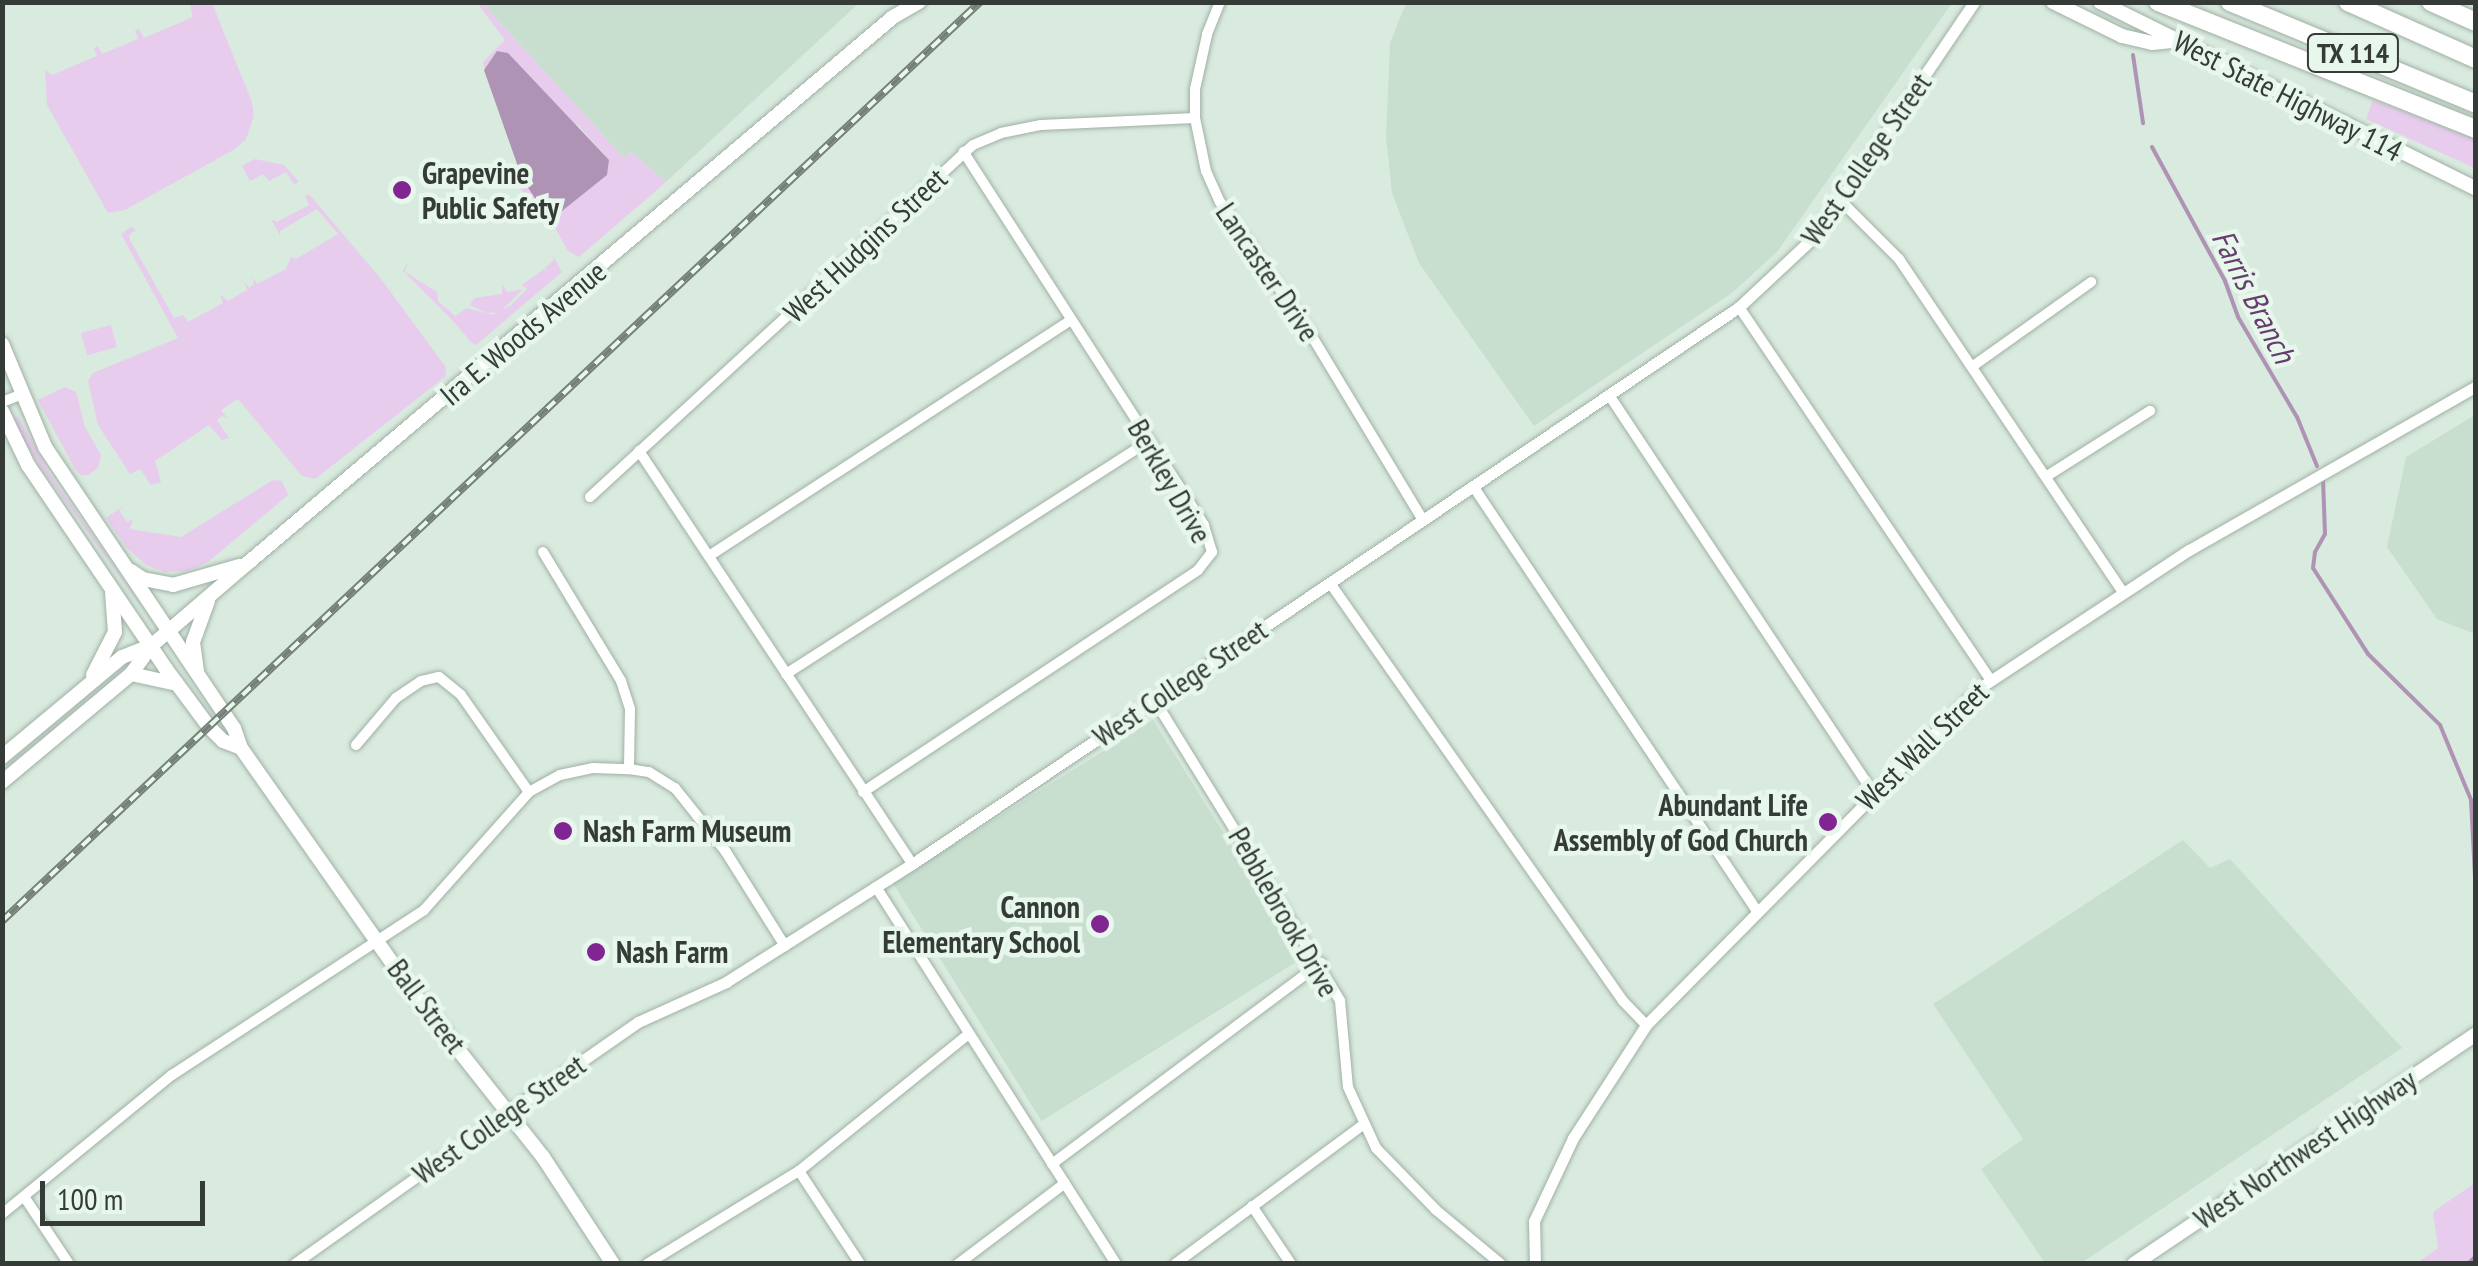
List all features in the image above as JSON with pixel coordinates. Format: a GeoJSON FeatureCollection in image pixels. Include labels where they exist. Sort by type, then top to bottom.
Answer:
{"type":"FeatureCollection","features":[{"type":"Feature","properties":{"kind":"highway"},"geometry":{"type":"LineString","coordinates":[[2158,2],[2476,130]]}},
{"type":"Feature","properties":{"kind":"highway","name":"TX 114"},"geometry":{"type":"LineString","coordinates":[[2230,2],[2476,104]]}},
{"type":"Feature","properties":{"kind":"highway","name":"TX 114"},"geometry":{"type":"LineString","coordinates":[[2348,2],[2476,60]]}},
{"type":"Feature","properties":{"kind":"highway"},"geometry":{"type":"LineString","coordinates":[[2431,2],[2476,22]]}},
{"type":"Feature","properties":{"kind":"main road","name":"Ira E. Woods Avenue"},"geometry":{"type":"LineString","coordinates":[[150,646],[896,10],[918,2]]}},
{"type":"Feature","properties":{"kind":"main road"},"geometry":{"type":"LineString","coordinates":[[2054,2],[2136,40],[2180,40]]}},
{"type":"Feature","properties":{"kind":"main road","name":"West State Highway 114"},"geometry":{"type":"LineString","coordinates":[[2100,2],[2398,154],[2476,188]]}},
{"type":"Feature","properties":{"kind":"main road","name":"Ball Street"},"geometry":{"type":"LineString","coordinates":[[2,344],[20,395],[64,479],[234,728],[242,748],[411,990],[510,1111],[613,1264]]}},
{"type":"Feature","properties":{"kind":"main road","name":"Ball Street"},"geometry":{"type":"LineString","coordinates":[[2,411],[28,465],[176,684],[222,741],[242,748]]}},
{"type":"Feature","properties":{"kind":"main road"},"geometry":{"type":"LineString","coordinates":[[129,570],[144,580],[173,585],[248,562]]}},
{"type":"Feature","properties":{"kind":"main road"},"geometry":{"type":"LineString","coordinates":[[73,696],[97,671],[111,646],[115,610],[111,586]]}},
{"type":"Feature","properties":{"kind":"main road"},"geometry":{"type":"LineString","coordinates":[[200,682],[192,645],[210,596]]}},
{"type":"Feature","properties":{"kind":"main road"},"geometry":{"type":"LineString","coordinates":[[2,782],[131,674],[150,646]]}},
{"type":"Feature","properties":{"kind":"main road"},"geometry":{"type":"LineString","coordinates":[[2,757],[122,658],[150,646]]}},
{"type":"Feature","properties":{"kind":"main road"},"geometry":{"type":"LineString","coordinates":[[131,674],[176,684]]}},
{"type":"Feature","properties":{"kind":"main road","name":"West Northwest Highway"},"geometry":{"type":"LineString","coordinates":[[2134,1264],[2476,1034]]}},
{"type":"Feature","properties":{"kind":"street","name":"Lancaster Drive"},"geometry":{"type":"LineString","coordinates":[[1220,2],[1198,70],[1195,118],[1206,170],[1220,202],[1310,333],[1423,520]]}},
{"type":"Feature","properties":{"kind":"street","name":"West College Street"},"geometry":{"type":"LineString","coordinates":[[295,1264],[638,1022],[726,982],[912,864],[1739,307],[1800,254],[1974,2]]}},
{"type":"Feature","properties":{"kind":"street","name":"West Hudgins Street"},"geometry":{"type":"LineString","coordinates":[[590,497],[964,152],[1001,133],[1041,125],[1195,118]]}},
{"type":"Feature","properties":{"kind":"street","name":"Berkley Drive"},"geometry":{"type":"LineString","coordinates":[[862,792],[1043,676],[1210,558],[1210,540],[1204,525],[964,152]]}},
{"type":"Feature","properties":{"kind":"street"},"geometry":{"type":"LineString","coordinates":[[1840,200],[1899,260],[2122,591]]}},
{"type":"Feature","properties":{"kind":"street"},"geometry":{"type":"LineString","coordinates":[[1973,366],[2091,282]]}},
{"type":"Feature","properties":{"kind":"street"},"geometry":{"type":"LineString","coordinates":[[1739,307],[1990,679]]}},
{"type":"Feature","properties":{"kind":"street"},"geometry":{"type":"LineString","coordinates":[[709,556],[1071,320]]}},
{"type":"Feature","properties":{"kind":"street","name":"West Wall Street"},"geometry":{"type":"LineString","coordinates":[[1535,1264],[1534,1221],[1573,1138],[1646,1024],[1873,792],[1990,679],[2122,591],[2476,386]]}},
{"type":"Feature","properties":{"kind":"street"},"geometry":{"type":"LineString","coordinates":[[2,402],[20,395]]}},
{"type":"Feature","properties":{"kind":"street"},"geometry":{"type":"LineString","coordinates":[[1609,395],[1873,792]]}},
{"type":"Feature","properties":{"kind":"street"},"geometry":{"type":"LineString","coordinates":[[2047,476],[2150,411]]}},
{"type":"Feature","properties":{"kind":"street"},"geometry":{"type":"LineString","coordinates":[[786,674],[1149,440]]}},
{"type":"Feature","properties":{"kind":"street"},"geometry":{"type":"LineString","coordinates":[[639,450],[912,864]]}},
{"type":"Feature","properties":{"kind":"street"},"geometry":{"type":"LineString","coordinates":[[1473,486],[1757,911]]}},
{"type":"Feature","properties":{"kind":"street"},"geometry":{"type":"LineString","coordinates":[[543,552],[621,682],[630,709],[630,769]]}},
{"type":"Feature","properties":{"kind":"street"},"geometry":{"type":"LineString","coordinates":[[1330,583],[1623,1001],[1646,1024]]}},
{"type":"Feature","properties":{"kind":"street"},"geometry":{"type":"LineString","coordinates":[[356,745],[396,698],[421,681],[438,678],[461,695],[529,792]]}},
{"type":"Feature","properties":{"kind":"street","name":"Pebblebrook Drive"},"geometry":{"type":"LineString","coordinates":[[1155,700],[1340,1001],[1348,1087],[1363,1126],[1390,1165],[1501,1264]]}},
{"type":"Feature","properties":{"kind":"street"},"geometry":{"type":"LineString","coordinates":[[2,1214],[172,1075],[378,942],[444,892],[529,792],[547,780],[575,771],[630,769],[661,778],[690,803],[785,946]]}},
{"type":"Feature","properties":{"kind":"street"},"geometry":{"type":"LineString","coordinates":[[876,887],[1116,1264]]}},
{"type":"Feature","properties":{"kind":"street"},"geometry":{"type":"LineString","coordinates":[[1052,1164],[1320,963]]}},
{"type":"Feature","properties":{"kind":"street"},"geometry":{"type":"LineString","coordinates":[[648,1264],[799,1171],[969,1034]]}},
{"type":"Feature","properties":{"kind":"street"},"geometry":{"type":"LineString","coordinates":[[1174,1264],[1363,1126]]}},
{"type":"Feature","properties":{"kind":"street"},"geometry":{"type":"LineString","coordinates":[[799,1171],[860,1264]]}},
{"type":"Feature","properties":{"kind":"street"},"geometry":{"type":"LineString","coordinates":[[958,1264],[1065,1183]]}},
{"type":"Feature","properties":{"kind":"street"},"geometry":{"type":"LineString","coordinates":[[25,1198],[69,1264]]}},
{"type":"Feature","properties":{"kind":"street"},"geometry":{"type":"LineString","coordinates":[[1252,1206],[1290,1264]]}},
{"type":"Feature","properties":{"kind":"shaded area"},"geometry":{"type":"Polygon","coordinates":[[[1406,2],[1952,3],[1777,252],[1733,292],[1534,426],[1419,263],[1392,193],[1386,137],[1390,43],[1406,2]]]}},
{"type":"Feature","properties":{"kind":"shaded area"},"geometry":{"type":"Polygon","coordinates":[[[212,3],[252,102],[254,116],[246,139],[235,149],[125,210],[108,213],[47,105],[45,70],[52,75],[97,56],[94,48],[98,46],[102,54],[138,39],[135,30],[139,29],[144,38],[193,17],[190,5],[212,3]]]}},
{"type":"Feature","properties":{"kind":"shaded area"},"geometry":{"type":"Polygon","coordinates":[[[477,3],[482,3],[624,158],[631,152],[666,182],[579,257],[568,251],[549,217],[546,225],[516,182],[526,177],[543,211],[553,215],[607,175],[609,160],[579,126],[484,67],[483,62],[505,40],[477,3]]]}},
{"type":"Feature","properties":{"kind":"shaded area"},"geometry":{"type":"Polygon","coordinates":[[[482,3],[859,3],[666,182],[631,152],[624,158],[482,3]]]}},
{"type":"Feature","properties":{"kind":"shaded area"},"geometry":{"type":"Polygon","coordinates":[[[497,51],[508,53],[609,160],[607,175],[557,215],[543,211],[522,178],[484,70],[497,51]]]}},
{"type":"Feature","properties":{"kind":"shaded area"},"geometry":{"type":"Polygon","coordinates":[[[2373,100],[2475,139],[2475,168],[2366,119],[2373,100]]]}},
{"type":"Feature","properties":{"kind":"shaded area"},"geometry":{"type":"Polygon","coordinates":[[[255,159],[284,165],[299,182],[294,185],[286,172],[269,181],[263,174],[250,181],[242,166],[255,159]]]}},
{"type":"Feature","properties":{"kind":"shaded area"},"geometry":{"type":"Polygon","coordinates":[[[309,194],[381,279],[445,366],[446,376],[315,479],[302,476],[238,399],[221,410],[228,419],[222,416],[217,420],[229,438],[222,440],[209,425],[155,461],[161,482],[151,485],[140,469],[130,474],[98,425],[88,381],[93,373],[178,338],[121,234],[131,227],[136,230],[129,235],[130,240],[174,318],[183,315],[188,322],[223,303],[220,294],[228,301],[247,290],[244,281],[249,288],[254,284],[252,277],[257,284],[286,269],[291,257],[296,259],[338,234],[317,209],[280,231],[280,236],[271,219],[277,222],[309,205],[305,196],[309,194]]]}},
{"type":"Feature","properties":{"kind":"shaded area"},"geometry":{"type":"Polygon","coordinates":[[[551,252],[562,272],[476,345],[403,270],[408,262],[405,272],[437,292],[438,301],[455,316],[467,308],[492,315],[510,306],[527,289],[522,285],[544,269],[549,272],[545,268],[554,260],[551,252]]]}},
{"type":"Feature","properties":{"kind":"shaded area"},"geometry":{"type":"Polygon","coordinates":[[[502,284],[507,292],[523,289],[500,312],[486,313],[470,305],[474,298],[502,294],[502,284]]]}},
{"type":"Feature","properties":{"kind":"shaded area"},"geometry":{"type":"Polygon","coordinates":[[[111,325],[117,347],[87,355],[81,333],[111,325]]]}},
{"type":"Feature","properties":{"kind":"shaded area"},"geometry":{"type":"Polygon","coordinates":[[[65,387],[76,392],[85,427],[101,455],[98,468],[88,475],[75,469],[38,400],[65,387]]]}},
{"type":"Feature","properties":{"kind":"shaded area"},"geometry":{"type":"Polygon","coordinates":[[[2475,415],[2475,634],[2437,619],[2387,547],[2406,457],[2475,415]]]}},
{"type":"Feature","properties":{"kind":"shaded area"},"geometry":{"type":"Polygon","coordinates":[[[18,416],[50,474],[148,615],[43,471],[19,433],[14,419],[18,416]]]}},
{"type":"Feature","properties":{"kind":"shaded area"},"geometry":{"type":"Polygon","coordinates":[[[273,480],[282,481],[288,495],[208,562],[187,571],[165,572],[146,565],[127,548],[106,518],[126,504],[119,510],[127,522],[133,519],[130,529],[181,537],[273,480]]]}},
{"type":"Feature","properties":{"kind":"shaded area","name":"Cannon Elementary School"},"geometry":{"type":"Polygon","coordinates":[[[1153,720],[1302,958],[1042,1121],[893,883],[1153,720]]]}},
{"type":"Feature","properties":{"kind":"shaded area"},"geometry":{"type":"Polygon","coordinates":[[[2183,840],[2210,868],[2230,859],[2402,1048],[2081,1263],[2045,1263],[1981,1169],[2023,1139],[1933,1004],[2183,840]]]}},
{"type":"Feature","properties":{"kind":"shaded area"},"geometry":{"type":"Polygon","coordinates":[[[2475,1183],[2475,1263],[2417,1263],[2438,1248],[2433,1212],[2475,1183]]]}},
{"type":"Feature","properties":{"kind":"waterway","name":"Farris Branch"},"geometry":{"type":"LineString","coordinates":[[2133,55],[2143,123]]}},
{"type":"Feature","properties":{"kind":"waterway","name":"Farris Branch"},"geometry":{"type":"LineString","coordinates":[[2152,147],[2225,281],[2238,317],[2297,417],[2317,466]]}},
{"type":"Feature","properties":{"kind":"waterway","name":"Farris Branch"},"geometry":{"type":"LineString","coordinates":[[2323,479],[2325,534],[2315,552],[2313,568],[2368,654],[2440,725],[2471,800],[2476,896]]}},
{"type":"Feature","properties":{"kind":"waterway","name":"Farris Branch"},"geometry":{"type":"LineString","coordinates":[[2468,1264],[2476,1256]]}},
{"type":"Feature","properties":{"kind":"railway"},"geometry":{"type":"LineString","coordinates":[[2,921],[980,2]]}},
{"type":"Feature","properties":{"kind":"place","name":"Grapevine Public Safety"},"geometry":{"type":"Point","coordinates":[402,190]}},
{"type":"Feature","properties":{"kind":"place","name":"Abundant Life Assembly of God Church"},"geometry":{"type":"Point","coordinates":[1828,822]}},
{"type":"Feature","properties":{"kind":"place","name":"Nash Farm Museum"},"geometry":{"type":"Point","coordinates":[563,831]}},
{"type":"Feature","properties":{"kind":"place","name":"Cannon Elementary School"},"geometry":{"type":"Point","coordinates":[1100,924]}},
{"type":"Feature","properties":{"kind":"place","name":"Nash Farm"},"geometry":{"type":"Point","coordinates":[596,952]}}]}
